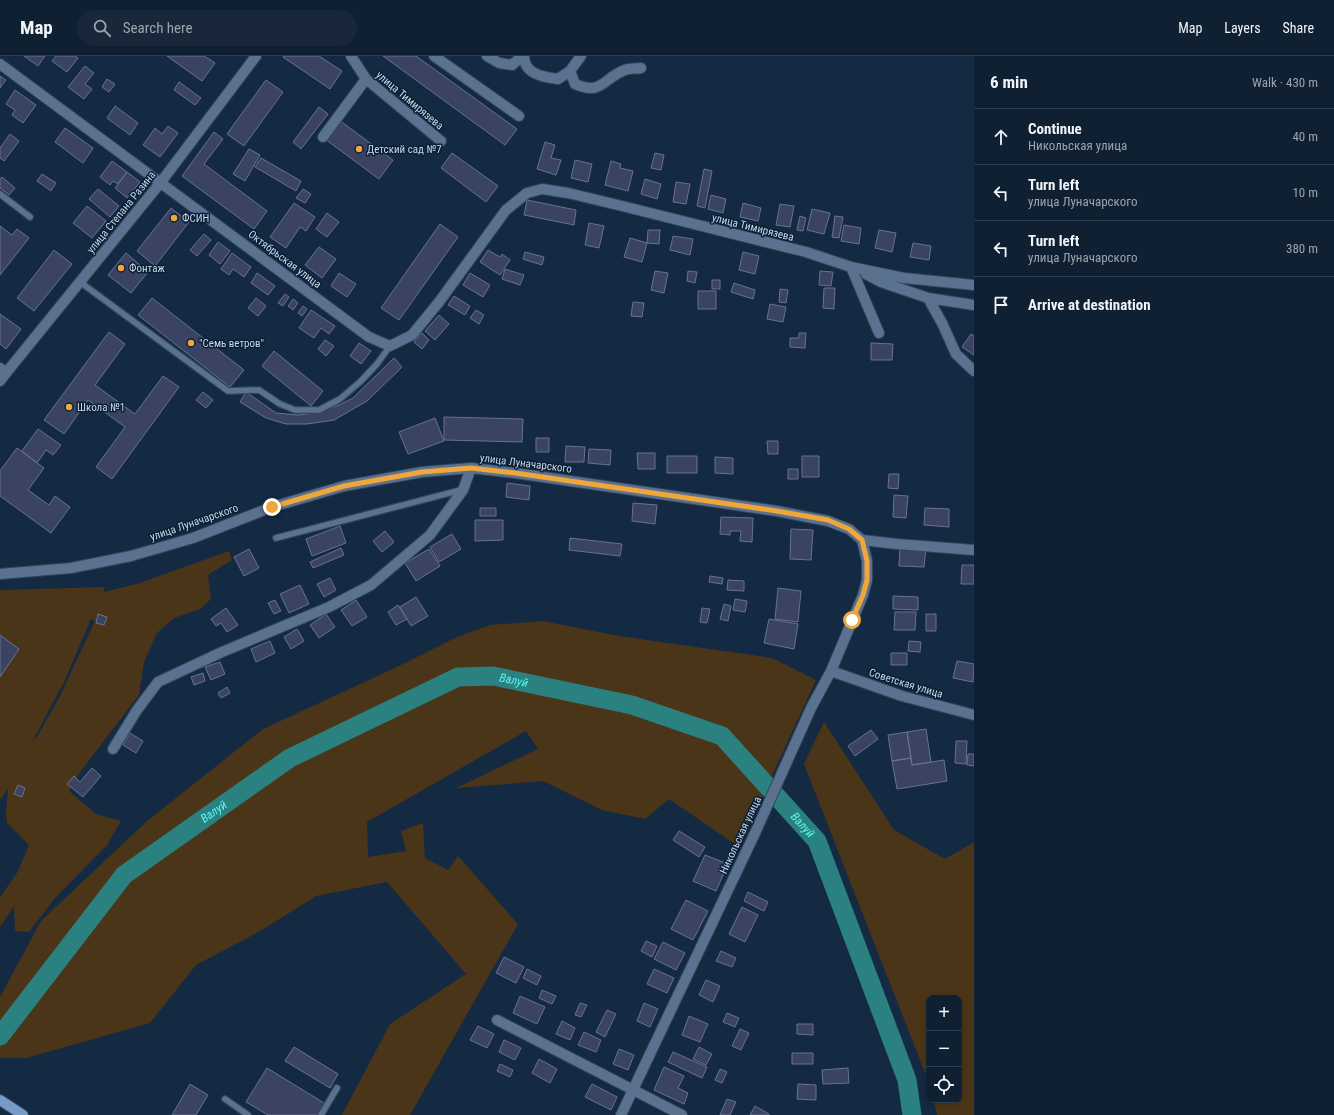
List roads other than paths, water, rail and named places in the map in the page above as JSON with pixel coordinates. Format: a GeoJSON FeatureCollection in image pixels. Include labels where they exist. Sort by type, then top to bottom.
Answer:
{"type":"FeatureCollection","features":[{"type":"Feature","properties":{"kind":"main road"},"geometry":{"type":"LineString","coordinates":[[0,1100],[23,1115]]}},
{"type":"Feature","properties":{"kind":"street","name":"улица Степана Разина"},"geometry":{"type":"LineString","coordinates":[[2,374],[80,282],[161,182],[256,56]]}},
{"type":"Feature","properties":{"kind":"street","name":"улица Тимирязева"},"geometry":{"type":"LineString","coordinates":[[351,56],[366,79],[441,141]]}},
{"type":"Feature","properties":{"kind":"street"},"geometry":{"type":"LineString","coordinates":[[434,56],[519,116]]}},
{"type":"Feature","properties":{"kind":"street"},"geometry":{"type":"LineString","coordinates":[[487,56],[499,63],[512,65],[523,56]]}},
{"type":"Feature","properties":{"kind":"street"},"geometry":{"type":"LineString","coordinates":[[523,56],[524,63],[530,71],[545,77],[558,79],[570,71],[581,56]]}},
{"type":"Feature","properties":{"kind":"street","name":"Октябрьская улица"},"geometry":{"type":"LineString","coordinates":[[0,64],[369,337],[390,346]]}},
{"type":"Feature","properties":{"kind":"street"},"geometry":{"type":"LineString","coordinates":[[570,71],[575,84],[584,88],[599,87],[626,70],[641,68]]}},
{"type":"Feature","properties":{"kind":"street"},"geometry":{"type":"LineString","coordinates":[[323,137],[366,79]]}},
{"type":"Feature","properties":{"kind":"street","name":"улица Тимирязева"},"geometry":{"type":"LineString","coordinates":[[390,346],[412,335],[439,302],[506,210],[528,193],[542,190],[568,193],[806,252],[852,268],[904,278],[974,284]]}},
{"type":"Feature","properties":{"kind":"street"},"geometry":{"type":"LineString","coordinates":[[852,268],[881,282],[928,298],[974,305]]}},
{"type":"Feature","properties":{"kind":"street"},"geometry":{"type":"LineString","coordinates":[[852,268],[879,333]]}},
{"type":"Feature","properties":{"kind":"street"},"geometry":{"type":"LineString","coordinates":[[928,298],[942,323],[956,354],[974,371]]}},
{"type":"Feature","properties":{"kind":"street"},"geometry":{"type":"LineString","coordinates":[[113,750],[137,710],[158,682],[222,652],[329,607],[371,585],[430,535],[463,490],[471,468]]}},
{"type":"Feature","properties":{"kind":"street","name":"улица Луначарского"},"geometry":{"type":"LineString","coordinates":[[0,574],[71,568],[131,556],[192,538],[272,507],[344,486],[422,472],[471,468],[777,511],[828,520],[849,529],[862,540]]}},
{"type":"Feature","properties":{"kind":"street"},"geometry":{"type":"LineString","coordinates":[[862,540],[974,550]]}},
{"type":"Feature","properties":{"kind":"street","name":"Никольская улица"},"geometry":{"type":"LineString","coordinates":[[622,1115],[756,831],[811,708],[831,671],[863,595],[867,580],[867,561],[862,540]]}},
{"type":"Feature","properties":{"kind":"street","name":"Советская улица"},"geometry":{"type":"LineString","coordinates":[[831,671],[902,696],[974,715]]}},
{"type":"Feature","properties":{"kind":"street"},"geometry":{"type":"LineString","coordinates":[[497,1020],[682,1115]]}},
{"type":"Feature","properties":{"kind":"lane"},"geometry":{"type":"LineString","coordinates":[[0,194],[30,217]]}},
{"type":"Feature","properties":{"kind":"lane"},"geometry":{"type":"LineString","coordinates":[[80,282],[228,391],[259,390],[280,404],[295,410],[319,410],[340,400],[378,364],[390,346]]}},
{"type":"Feature","properties":{"kind":"lane"},"geometry":{"type":"LineString","coordinates":[[276,538],[463,490]]}},
{"type":"Feature","properties":{"kind":"lane"},"geometry":{"type":"LineString","coordinates":[[321,1115],[337,1088]]}},
{"type":"Feature","properties":{"kind":"lane"},"geometry":{"type":"LineString","coordinates":[[224,1099],[248,1115]]}},
{"type":"Feature","properties":{"kind":"waterway","name":"Валуй"},"geometry":{"type":"LineString","coordinates":[[0,1036],[124,875],[290,758],[458,677],[493,676],[632,705],[722,736],[817,841],[907,1080],[912,1115]]}},
{"type":"Feature","properties":{"kind":"place","name":"Детский сад №7"},"geometry":{"type":"Point","coordinates":[359,149]}},
{"type":"Feature","properties":{"kind":"place","name":"ФСИН"},"geometry":{"type":"Point","coordinates":[174,218]}},
{"type":"Feature","properties":{"kind":"place","name":"Фонтаж"},"geometry":{"type":"Point","coordinates":[121,268]}},
{"type":"Feature","properties":{"kind":"place","name":"\"Семь ветров\""},"geometry":{"type":"Point","coordinates":[191,343]}},
{"type":"Feature","properties":{"kind":"place","name":"Школа №1"},"geometry":{"type":"Point","coordinates":[69,407]}}]}
